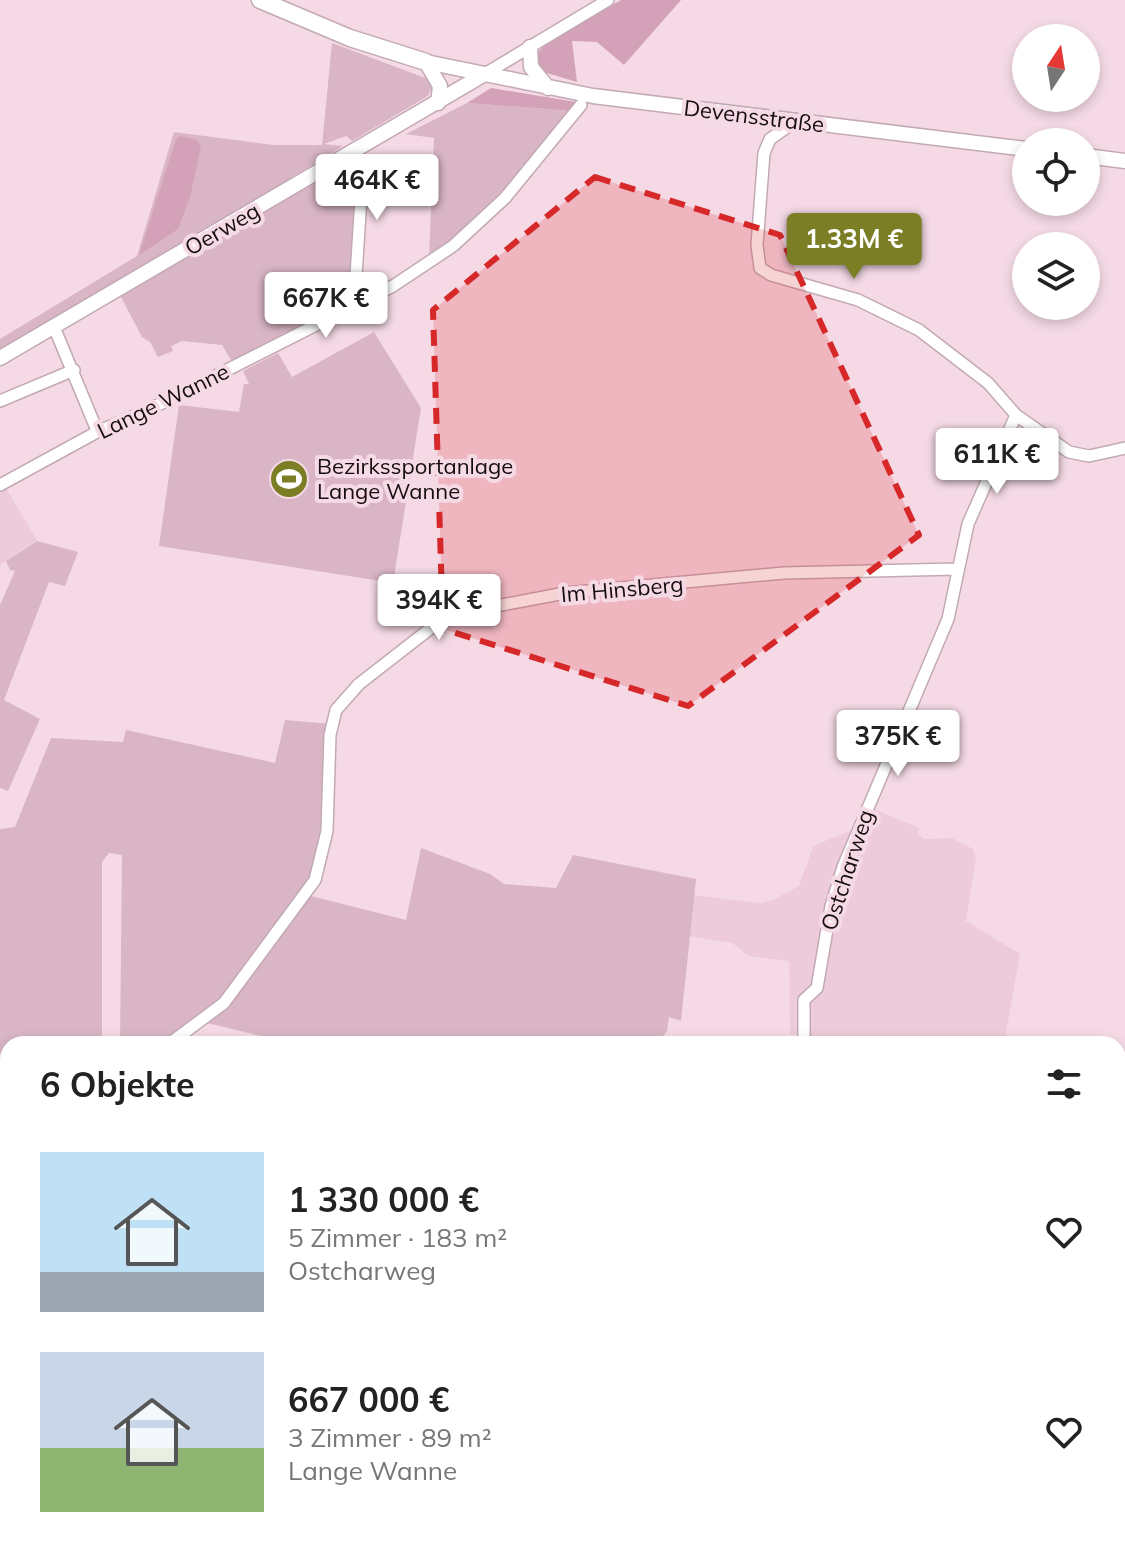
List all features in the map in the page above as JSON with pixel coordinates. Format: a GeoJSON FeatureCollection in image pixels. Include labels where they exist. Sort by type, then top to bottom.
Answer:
{"type":"FeatureCollection","features":[{"type":"Feature","properties":{"kind":"highway"},"geometry":{"type":"LineString","coordinates":[[260,0],[350,38],[426,62]]}},
{"type":"Feature","properties":{"kind":"main road"},"geometry":{"type":"LineString","coordinates":[[530,47],[531,67],[549,88]]}},
{"type":"Feature","properties":{"kind":"main road","name":"Devensstraße"},"geometry":{"type":"LineString","coordinates":[[426,62],[549,88],[1012,147]]}},
{"type":"Feature","properties":{"kind":"main road"},"geometry":{"type":"LineString","coordinates":[[426,62],[440,86],[438,103]]}},
{"type":"Feature","properties":{"kind":"main road","name":"Oerweg"},"geometry":{"type":"LineString","coordinates":[[0,358],[483,75]]}},
{"type":"Feature","properties":{"kind":"main road"},"geometry":{"type":"LineString","coordinates":[[1100,158],[1125,161]]}},
{"type":"Feature","properties":{"kind":"street","name":"Oerweg"},"geometry":{"type":"LineString","coordinates":[[483,75],[608,0]]}},
{"type":"Feature","properties":{"kind":"street","name":"Lange Wanne"},"geometry":{"type":"LineString","coordinates":[[0,485],[97,432],[150,409],[393,286],[453,246],[505,198],[581,105]]}},
{"type":"Feature","properties":{"kind":"street"},"geometry":{"type":"LineString","coordinates":[[796,121],[770,139],[764,153],[757,245],[760,268],[771,275],[858,300],[904,322],[937,342],[988,383],[1016,415],[1069,452],[1089,456],[1125,448]]}},
{"type":"Feature","properties":{"kind":"street"},"geometry":{"type":"LineString","coordinates":[[355,151],[362,183],[355,291],[358,304]]}},
{"type":"Feature","properties":{"kind":"street"},"geometry":{"type":"LineString","coordinates":[[54,327],[96,428]]}},
{"type":"Feature","properties":{"kind":"street"},"geometry":{"type":"LineString","coordinates":[[0,401],[74,370]]}},
{"type":"Feature","properties":{"kind":"street","name":"Ostcharweg"},"geometry":{"type":"LineString","coordinates":[[804,1036],[804,1000],[817,988],[831,906],[843,867],[948,619],[956,569],[975,504],[1016,415]]}},
{"type":"Feature","properties":{"kind":"street","name":"Im Hinsberg"},"geometry":{"type":"LineString","coordinates":[[180,1036],[224,1003],[315,880],[327,831],[330,735],[336,710],[359,684],[440,621],[486,607],[565,593],[784,573],[956,569]]}},
{"type":"Feature","properties":{"kind":"highlighted area"},"geometry":{"type":"Polygon","coordinates":[[[595,177],[780,235],[919,535],[688,706],[443,629],[433,310],[595,177]]]}},
{"type":"Feature","properties":{"kind":"shaded area"},"geometry":{"type":"Polygon","coordinates":[[[621,0],[681,0],[624,65],[597,42],[572,41],[577,82],[540,71],[533,57],[546,44],[621,0]]]}},
{"type":"Feature","properties":{"kind":"shaded area"},"geometry":{"type":"Polygon","coordinates":[[[332,43],[428,79],[432,86],[428,96],[352,141],[346,136],[324,144],[343,146],[0,356],[0,339],[137,256],[174,132],[274,145],[322,145],[332,43]]]}},
{"type":"Feature","properties":{"kind":"shaded area"},"geometry":{"type":"Polygon","coordinates":[[[491,88],[576,102],[572,111],[467,103],[491,88]]]}},
{"type":"Feature","properties":{"kind":"shaded area"},"geometry":{"type":"Polygon","coordinates":[[[467,103],[572,111],[505,188],[429,258],[434,138],[406,134],[467,103]]]}},
{"type":"Feature","properties":{"kind":"shaded area"},"geometry":{"type":"Polygon","coordinates":[[[180,136],[197,140],[201,146],[190,197],[178,229],[139,255],[176,139],[180,136]]]}},
{"type":"Feature","properties":{"kind":"shaded area"},"geometry":{"type":"Polygon","coordinates":[[[332,173],[355,179],[357,185],[351,287],[345,304],[232,362],[222,345],[182,341],[171,346],[173,351],[158,357],[150,342],[142,337],[120,295],[332,173]]]}},
{"type":"Feature","properties":{"kind":"shaded area","name":"Bezirkssportanlage Lange Wanne"},"geometry":{"type":"Polygon","coordinates":[[[374,332],[421,408],[393,583],[159,546],[179,405],[239,412],[244,384],[249,384],[243,371],[278,353],[292,377],[374,332]]]}},
{"type":"Feature","properties":{"kind":"shaded area"},"geometry":{"type":"Polygon","coordinates":[[[6,488],[37,540],[0,565],[0,491],[6,488]]]}},
{"type":"Feature","properties":{"kind":"shaded area"},"geometry":{"type":"Polygon","coordinates":[[[37,541],[78,552],[65,586],[49,582],[4,700],[40,719],[8,791],[0,788],[0,605],[15,571],[10,570],[6,561],[37,541]]]}},
{"type":"Feature","properties":{"kind":"shaded area"},"geometry":{"type":"Polygon","coordinates":[[[285,720],[331,724],[329,808],[307,895],[406,920],[421,848],[490,874],[504,884],[556,888],[573,855],[696,879],[681,1021],[669,1017],[663,1036],[261,1036],[203,1022],[181,1036],[120,1036],[122,855],[109,853],[102,862],[102,1036],[0,1036],[0,829],[15,827],[51,738],[123,742],[126,730],[275,763],[285,720]]]}},
{"type":"Feature","properties":{"kind":"shaded area"},"geometry":{"type":"Polygon","coordinates":[[[867,806],[919,828],[918,834],[924,839],[952,838],[973,849],[976,859],[966,921],[1020,954],[1005,1036],[790,1034],[789,961],[749,956],[732,943],[688,936],[693,895],[760,903],[773,900],[799,886],[813,846],[857,828],[867,806]]]}},
{"type":"Feature","properties":{"kind":"place","name":"Bezirkssportanlage Lange Wanne"},"geometry":{"type":"Point","coordinates":[289,479]}}]}
